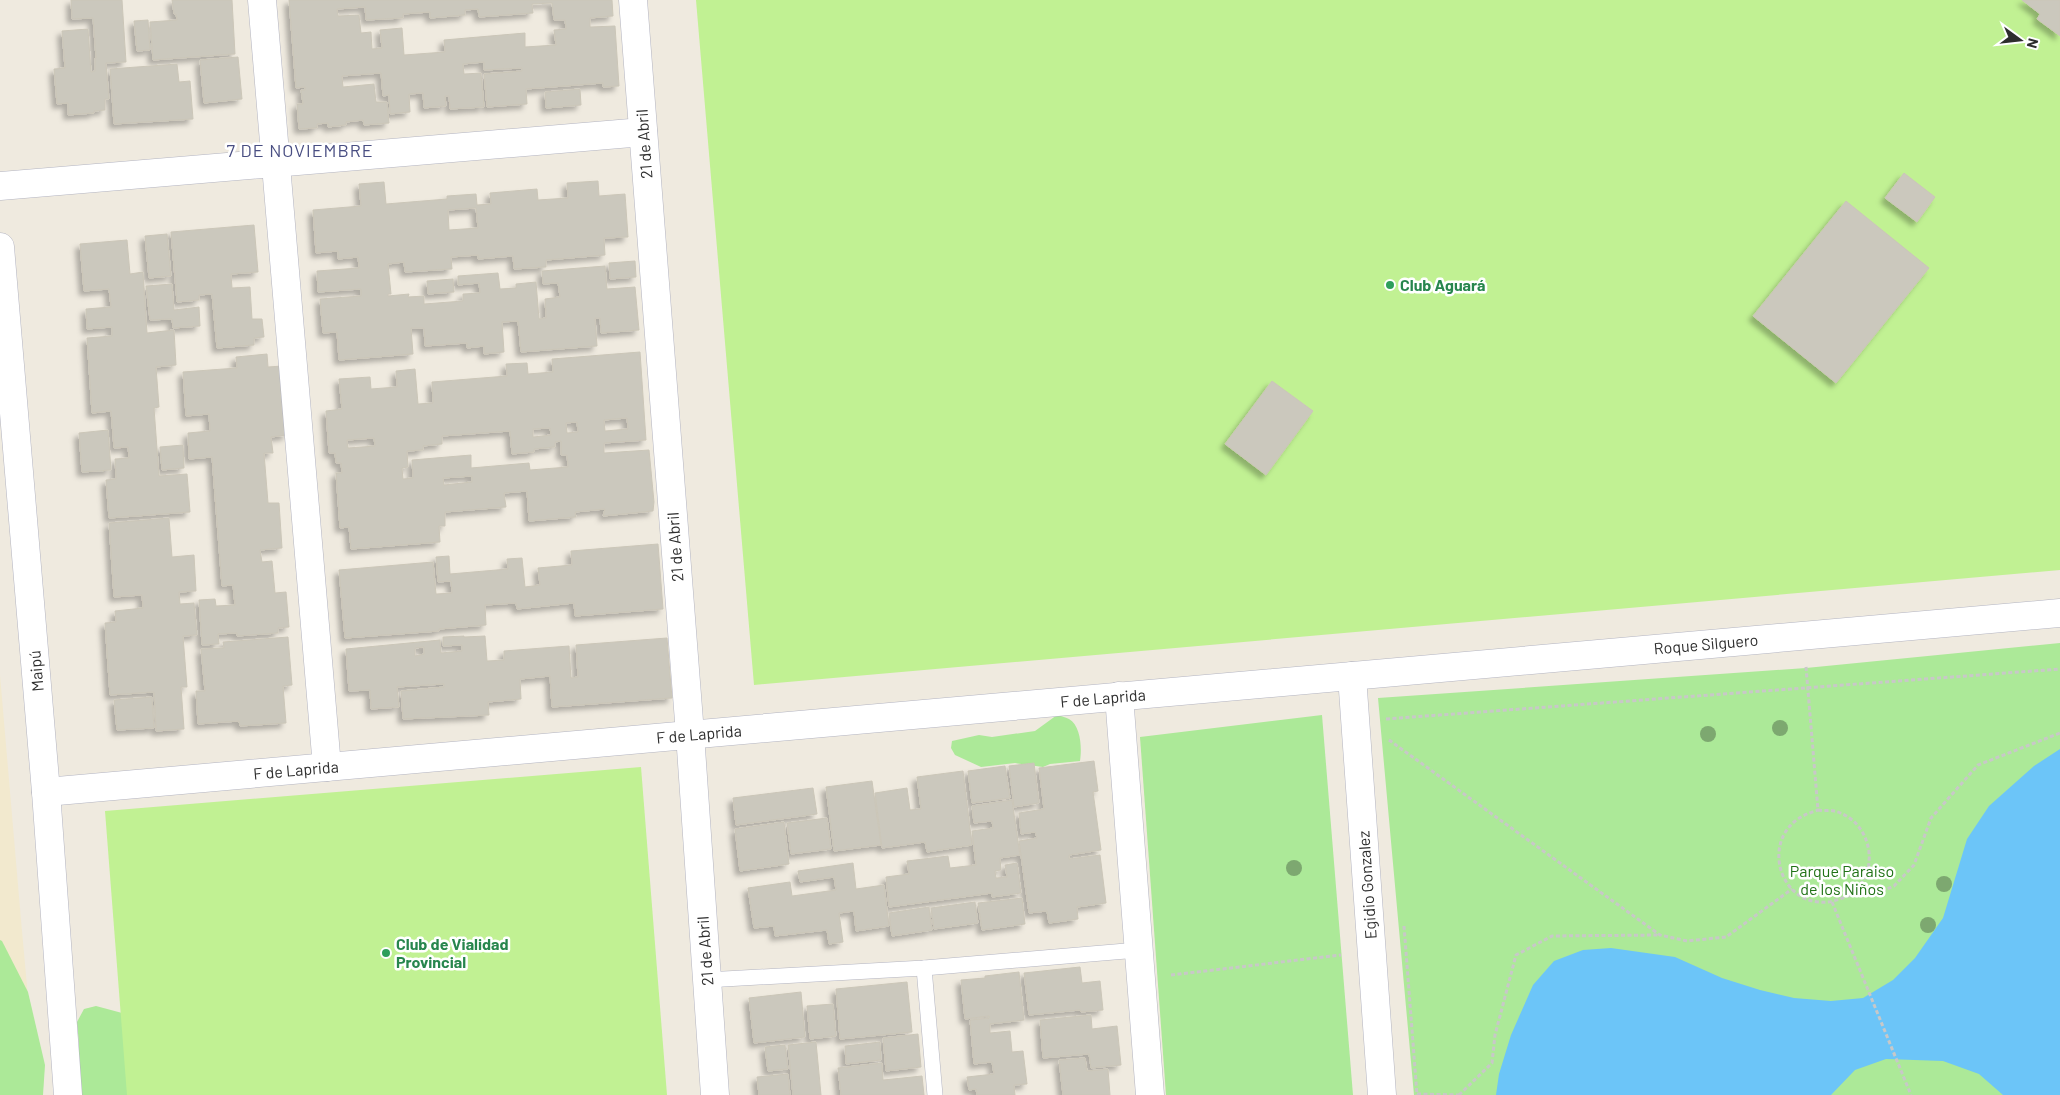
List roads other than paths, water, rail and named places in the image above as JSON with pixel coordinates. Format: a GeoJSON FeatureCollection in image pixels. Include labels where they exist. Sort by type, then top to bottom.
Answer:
{"type":"FeatureCollection","features":[{"type":"Feature","properties":{"kind":"street"},"geometry":{"type":"LineString","coordinates":[[262,0],[327,767]]}},
{"type":"Feature","properties":{"kind":"street","name":"21 de Abril"},"geometry":{"type":"LineString","coordinates":[[633,0],[690,734],[715,1095]]}},
{"type":"Feature","properties":{"kind":"street"},"geometry":{"type":"LineString","coordinates":[[0,186],[643,132]]}},
{"type":"Feature","properties":{"kind":"street","name":"Maipú"},"geometry":{"type":"LineString","coordinates":[[0,248],[46,792],[68,1095]]}},
{"type":"Feature","properties":{"kind":"street","name":"Roque Silguero"},"geometry":{"type":"LineString","coordinates":[[1352,676],[2060,613]]}},
{"type":"Feature","properties":{"kind":"street","name":"F de Laprida"},"geometry":{"type":"LineString","coordinates":[[46,792],[1352,676]]}},
{"type":"Feature","properties":{"kind":"street","name":"Egidio Gonzalez"},"geometry":{"type":"LineString","coordinates":[[1352,676],[1382,1095]]}},
{"type":"Feature","properties":{"kind":"street"},"geometry":{"type":"LineString","coordinates":[[1119,696],[1150,1095]]}},
{"type":"Feature","properties":{"kind":"lane"},"geometry":{"type":"LineString","coordinates":[[706,980],[924,968],[1138,950]]}},
{"type":"Feature","properties":{"kind":"lane"},"geometry":{"type":"LineString","coordinates":[[924,968],[935,1095]]}},
{"type":"Feature","properties":{"kind":"water"},"geometry":{"type":"Polygon","coordinates":[[[2060,749],[2060,1095],[2003,1095],[1979,1074],[1943,1061],[1886,1059],[1855,1070],[1831,1095],[1496,1095],[1499,1074],[1511,1035],[1533,985],[1554,961],[1583,950],[1611,948],[1675,957],[1722,978],[1794,998],[1831,1001],[1863,998],[1893,980],[1915,958],[1943,918],[1967,839],[1989,806],[2034,766],[2060,749]]]}},
{"type":"Feature","properties":{"kind":"place","name":"Club Aguará"},"geometry":{"type":"Point","coordinates":[1390,285]}},
{"type":"Feature","properties":{"kind":"place","name":"Club de Vialidad Provincial"},"geometry":{"type":"Point","coordinates":[386,953]}},
{"type":"Feature","properties":{"kind":"district","name":"7 DE NOVIEMBRE"},"geometry":{"type":"Point","coordinates":[300,151]}},
{"type":"Feature","properties":{"kind":"park label","name":"Parque Paraiso de los Niños"},"geometry":{"type":"Point","coordinates":[1842,880]}}]}
